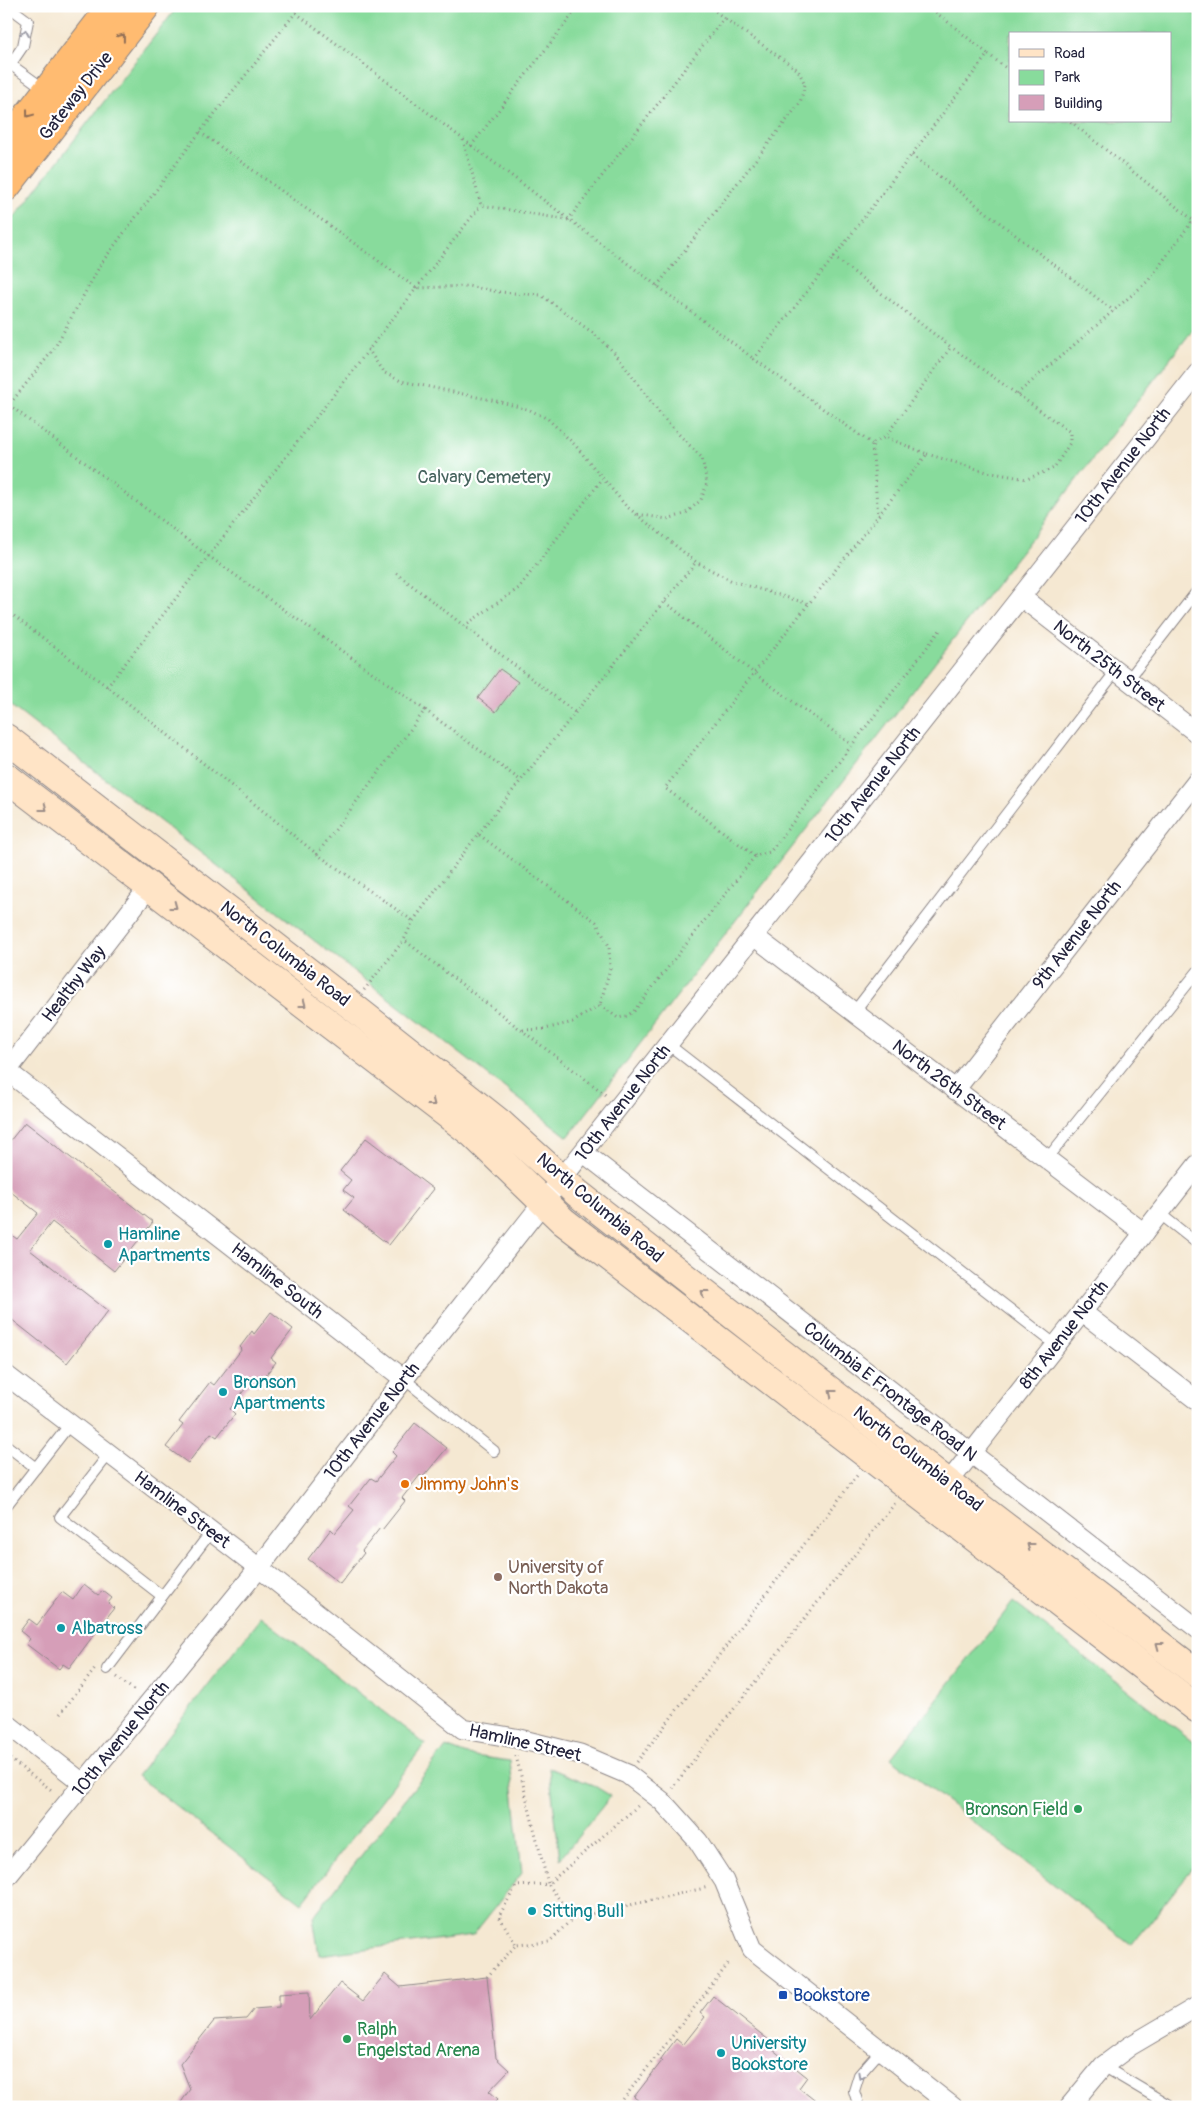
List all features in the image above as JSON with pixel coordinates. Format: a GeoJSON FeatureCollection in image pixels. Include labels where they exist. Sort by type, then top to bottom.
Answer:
{"type":"FeatureCollection","features":[{"type":"Feature","properties":{"kind":"highway","name":"Gateway Drive"},"geometry":{"type":"LineString","coordinates":[[7,142],[112,6]]}},
{"type":"Feature","properties":{"kind":"highway","name":"Gateway Drive"},"geometry":{"type":"LineString","coordinates":[[6,187],[146,6]]}},
{"type":"Feature","properties":{"kind":"main road","name":"North Columbia Road"},"geometry":{"type":"LineString","coordinates":[[6,738],[501,1124],[577,1194],[948,1483],[1198,1674]]}},
{"type":"Feature","properties":{"kind":"main road","name":"North Columbia Road"},"geometry":{"type":"LineString","coordinates":[[6,777],[472,1133],[563,1221],[930,1505],[1198,1709]]}},
{"type":"Feature","properties":{"kind":"street","name":"10th Avenue North"},"geometry":{"type":"LineString","coordinates":[[6,1878],[258,1568],[1021,597],[1196,378]]}},
{"type":"Feature","properties":{"kind":"street","name":"North 25th Street"},"geometry":{"type":"LineString","coordinates":[[1021,597],[1198,734]]}},
{"type":"Feature","properties":{"kind":"street","name":"9th Avenue North"},"geometry":{"type":"LineString","coordinates":[[956,1090],[1198,780]]}},
{"type":"Feature","properties":{"kind":"street","name":"Healthy Way"},"geometry":{"type":"LineString","coordinates":[[6,1072],[142,896]]}},
{"type":"Feature","properties":{"kind":"street","name":"North 26th Street"},"geometry":{"type":"LineString","coordinates":[[754,937],[1144,1233]]}},
{"type":"Feature","properties":{"kind":"street","name":"Hamline South"},"geometry":{"type":"LineString","coordinates":[[6,1072],[404,1380]]}},
{"type":"Feature","properties":{"kind":"street","name":"Columbia E Frontage Road N"},"geometry":{"type":"LineString","coordinates":[[584,1153],[1198,1629]]}},
{"type":"Feature","properties":{"kind":"street","name":"8th Avenue North"},"geometry":{"type":"LineString","coordinates":[[930,1505],[1198,1164]]}},
{"type":"Feature","properties":{"kind":"street"},"geometry":{"type":"LineString","coordinates":[[1082,1312],[1198,1401]]}},
{"type":"Feature","properties":{"kind":"street","name":"Hamline Street"},"geometry":{"type":"LineString","coordinates":[[6,1375],[258,1568],[463,1729],[514,1738],[580,1754],[627,1774],[657,1798],[698,1841],[724,1881],[752,1949],[953,2107]]}},
{"type":"Feature","properties":{"kind":"street"},"geometry":{"type":"LineString","coordinates":[[6,1724],[84,1784]]}},
{"type":"Feature","properties":{"kind":"street"},"geometry":{"type":"LineString","coordinates":[[1069,2107],[1103,2066],[1130,2046],[1198,2006]]}},
{"type":"Feature","properties":{"kind":"lane"},"geometry":{"type":"LineString","coordinates":[[8,6],[28,21],[23,46],[8,64],[46,91]]}},
{"type":"Feature","properties":{"kind":"lane"},"geometry":{"type":"LineString","coordinates":[[854,1012],[1122,675],[1198,590]]}},
{"type":"Feature","properties":{"kind":"lane"},"geometry":{"type":"LineString","coordinates":[[1047,1159],[1198,971]]}},
{"type":"Feature","properties":{"kind":"lane"},"geometry":{"type":"LineString","coordinates":[[669,1045],[1056,1345]]}},
{"type":"Feature","properties":{"kind":"lane"},"geometry":{"type":"LineString","coordinates":[[1159,1213],[1198,1244]]}},
{"type":"Feature","properties":{"kind":"lane"},"geometry":{"type":"LineString","coordinates":[[404,1380],[494,1451]]}},
{"type":"Feature","properties":{"kind":"lane"},"geometry":{"type":"LineString","coordinates":[[6,1506],[70,1424]]}},
{"type":"Feature","properties":{"kind":"lane"},"geometry":{"type":"LineString","coordinates":[[6,1445],[36,1468]]}},
{"type":"Feature","properties":{"kind":"lane"},"geometry":{"type":"LineString","coordinates":[[109,1454],[60,1517],[162,1596]]}},
{"type":"Feature","properties":{"kind":"lane"},"geometry":{"type":"LineString","coordinates":[[107,1669],[211,1532]]}},
{"type":"Feature","properties":{"kind":"lane"},"geometry":{"type":"LineString","coordinates":[[859,2107],[854,2091],[859,2075],[881,2050]]}},
{"type":"Feature","properties":{"kind":"lane"},"geometry":{"type":"LineString","coordinates":[[1103,2066],[1172,2107]]}},
{"type":"Feature","properties":{"kind":"path"},"geometry":{"type":"LineString","coordinates":[[301,6],[200,132],[102,262],[54,349],[8,404],[207,555],[426,710],[520,780]]}},
{"type":"Feature","properties":{"kind":"path"},"geometry":{"type":"LineString","coordinates":[[471,146],[579,6]]}},
{"type":"Feature","properties":{"kind":"path"},"geometry":{"type":"LineString","coordinates":[[657,286],[800,103],[805,84],[798,70],[709,6]]}},
{"type":"Feature","properties":{"kind":"path"},"geometry":{"type":"LineString","coordinates":[[928,6],[1009,70]]}},
{"type":"Feature","properties":{"kind":"path"},"geometry":{"type":"LineString","coordinates":[[296,13],[568,220],[754,359],[872,444],[878,516]]}},
{"type":"Feature","properties":{"kind":"path"},"geometry":{"type":"LineString","coordinates":[[568,220],[724,18]]}},
{"type":"Feature","properties":{"kind":"path"},"geometry":{"type":"LineString","coordinates":[[754,359],[988,54]]}},
{"type":"Feature","properties":{"kind":"path"},"geometry":{"type":"LineString","coordinates":[[1017,394],[1148,281],[1193,220],[1071,122]]}},
{"type":"Feature","properties":{"kind":"path"},"geometry":{"type":"LineString","coordinates":[[200,132],[416,288],[468,286],[499,292],[541,294],[593,333],[616,355],[664,418],[702,458],[707,483],[701,500],[686,514],[666,519],[636,514]]}},
{"type":"Feature","properties":{"kind":"path"},"geometry":{"type":"LineString","coordinates":[[463,140],[481,205]]}},
{"type":"Feature","properties":{"kind":"path"},"geometry":{"type":"LineString","coordinates":[[912,154],[1114,311]]}},
{"type":"Feature","properties":{"kind":"path"},"geometry":{"type":"LineString","coordinates":[[481,205],[568,220]]}},
{"type":"Feature","properties":{"kind":"path"},"geometry":{"type":"LineString","coordinates":[[107,687],[207,555],[481,205]]}},
{"type":"Feature","properties":{"kind":"path"},"geometry":{"type":"LineString","coordinates":[[834,257],[951,347],[1070,432],[1070,443],[1054,468],[1027,479],[987,472],[927,454],[885,436]]}},
{"type":"Feature","properties":{"kind":"path"},"geometry":{"type":"LineString","coordinates":[[872,444],[885,436],[951,347]]}},
{"type":"Feature","properties":{"kind":"path"},"geometry":{"type":"LineString","coordinates":[[368,349],[383,372],[401,381],[501,402],[530,410],[548,419],[575,446],[626,506],[696,562],[732,581],[809,604]]}},
{"type":"Feature","properties":{"kind":"path"},"geometry":{"type":"LineString","coordinates":[[755,856],[666,788],[927,454]]}},
{"type":"Feature","properties":{"kind":"path"},"geometry":{"type":"LineString","coordinates":[[464,626],[519,588],[603,478]]}},
{"type":"Feature","properties":{"kind":"path"},"geometry":{"type":"LineString","coordinates":[[352,1006],[404,940],[413,921],[478,834],[696,562]]}},
{"type":"Feature","properties":{"kind":"path"},"geometry":{"type":"LineString","coordinates":[[396,573],[576,713]]}},
{"type":"Feature","properties":{"kind":"path"},"geometry":{"type":"LineString","coordinates":[[665,602],[754,673],[852,745]]}},
{"type":"Feature","properties":{"kind":"path"},"geometry":{"type":"LineString","coordinates":[[6,610],[107,687],[317,854],[413,921]]}},
{"type":"Feature","properties":{"kind":"path"},"geometry":{"type":"LineString","coordinates":[[600,1005],[618,1018],[627,1016],[634,1011],[755,856],[770,852],[941,629]]}},
{"type":"Feature","properties":{"kind":"path"},"geometry":{"type":"LineString","coordinates":[[317,854],[426,710]]}},
{"type":"Feature","properties":{"kind":"path"},"geometry":{"type":"LineString","coordinates":[[478,834],[596,922],[609,946],[610,969],[600,1005],[573,1022],[545,1029],[522,1030]]}},
{"type":"Feature","properties":{"kind":"path"},"geometry":{"type":"LineString","coordinates":[[404,940],[620,1106]]}},
{"type":"Feature","properties":{"kind":"path"},"geometry":{"type":"LineString","coordinates":[[627,1774],[864,1467]]}},
{"type":"Feature","properties":{"kind":"path"},"geometry":{"type":"LineString","coordinates":[[516,1945],[499,1916],[516,1886],[548,1884],[630,1811],[657,1798],[901,1495]]}},
{"type":"Feature","properties":{"kind":"path"},"geometry":{"type":"LineString","coordinates":[[60,1714],[99,1664],[138,1693]]}},
{"type":"Feature","properties":{"kind":"path"},"geometry":{"type":"LineString","coordinates":[[514,1738],[516,1760],[548,1884],[573,1918]]}},
{"type":"Feature","properties":{"kind":"path"},"geometry":{"type":"LineString","coordinates":[[6,1756],[68,1803]]}},
{"type":"Feature","properties":{"kind":"path"},"geometry":{"type":"LineString","coordinates":[[487,1977],[516,1945],[549,1942],[573,1918],[698,1891],[724,1881]]}},
{"type":"Feature","properties":{"kind":"path"},"geometry":{"type":"LineString","coordinates":[[617,2107],[730,1963]]}},
{"type":"Feature","properties":{"kind":"green space","name":"Calvary Cemetery"},"geometry":{"type":"Polygon","coordinates":[[[178,6],[1184,6],[1198,17],[1198,323],[568,1137],[6,702],[6,228],[178,6]]]}},
{"type":"Feature","properties":{"kind":"green space","name":"Bronson Field"},"geometry":{"type":"Polygon","coordinates":[[[1013,1602],[1198,1745],[1198,1861],[1132,1945],[891,1758],[1013,1602]]]}},
{"type":"Feature","properties":{"kind":"green space"},"geometry":{"type":"Polygon","coordinates":[[[261,1617],[425,1744],[302,1903],[137,1776],[261,1617]]]}},
{"type":"Feature","properties":{"kind":"green space"},"geometry":{"type":"Polygon","coordinates":[[[446,1747],[467,1755],[510,1761],[522,1873],[473,1935],[319,1955],[313,1917],[446,1747]]]}},
{"type":"Feature","properties":{"kind":"green space"},"geometry":{"type":"Polygon","coordinates":[[[549,1768],[593,1785],[611,1796],[560,1859],[549,1768]]]}},
{"type":"Feature","properties":{"kind":"building"},"geometry":{"type":"Polygon","coordinates":[[[500,669],[518,682],[496,712],[478,698],[500,669]]]}},
{"type":"Feature","properties":{"kind":"building","name":"Hamline Apartments"},"geometry":{"type":"Polygon","coordinates":[[[25,1122],[153,1222],[114,1271],[52,1222],[30,1250],[108,1311],[67,1363],[6,1315],[6,1231],[17,1239],[38,1213],[6,1188],[6,1146],[25,1122]]]}},
{"type":"Feature","properties":{"kind":"building"},"geometry":{"type":"Polygon","coordinates":[[[366,1138],[433,1189],[389,1245],[344,1210],[354,1198],[343,1190],[351,1180],[340,1171],[366,1138]]]}},
{"type":"Feature","properties":{"kind":"building","name":"Bronson Apartments"},"geometry":{"type":"Polygon","coordinates":[[[271,1312],[293,1329],[271,1358],[276,1362],[257,1386],[251,1381],[230,1409],[235,1414],[217,1437],[211,1433],[188,1463],[166,1447],[183,1425],[179,1422],[210,1382],[214,1385],[242,1349],[240,1347],[252,1331],[254,1334],[271,1312]]]}},
{"type":"Feature","properties":{"kind":"building"},"geometry":{"type":"Polygon","coordinates":[[[415,1423],[447,1448],[423,1477],[420,1475],[402,1498],[405,1501],[382,1530],[380,1528],[362,1551],[364,1553],[340,1584],[308,1559],[331,1529],[335,1533],[354,1510],[349,1506],[371,1478],[376,1481],[396,1456],[392,1452],[415,1423]]]}},
{"type":"Feature","properties":{"kind":"building","name":"Albatross"},"geometry":{"type":"Polygon","coordinates":[[[84,1584],[98,1595],[103,1591],[112,1598],[108,1603],[114,1608],[69,1668],[63,1664],[59,1669],[26,1644],[30,1639],[20,1631],[29,1619],[37,1625],[62,1592],[73,1600],[84,1584]]]}},
{"type":"Feature","properties":{"kind":"building","name":"Ralph Engelstad Arena"},"geometry":{"type":"Polygon","coordinates":[[[385,1974],[400,1987],[487,1977],[496,2058],[509,2070],[489,2091],[498,2099],[490,2107],[178,2107],[190,2089],[180,2064],[214,2021],[246,2019],[254,2009],[279,2007],[279,1994],[309,1992],[310,2020],[340,1983],[363,2001],[385,1974]]]}},
{"type":"Feature","properties":{"kind":"building","name":"University Bookstore"},"geometry":{"type":"Polygon","coordinates":[[[713,1996],[770,2041],[767,2045],[807,2077],[799,2088],[823,2107],[646,2107],[634,2097],[662,2061],[660,2060],[676,2039],[683,2045],[705,2017],[700,2013],[713,1996]]]}},
{"type":"Feature","properties":{"kind":"place","name":"Hamline Apartments"},"geometry":{"type":"Point","coordinates":[108,1244]}},
{"type":"Feature","properties":{"kind":"place","name":"Bronson Apartments"},"geometry":{"type":"Point","coordinates":[223,1392]}},
{"type":"Feature","properties":{"kind":"place","name":"Jimmy John's"},"geometry":{"type":"Point","coordinates":[405,1484]}},
{"type":"Feature","properties":{"kind":"place","name":"University of North Dakota"},"geometry":{"type":"Point","coordinates":[498,1577]}},
{"type":"Feature","properties":{"kind":"place","name":"Albatross"},"geometry":{"type":"Point","coordinates":[61,1628]}},
{"type":"Feature","properties":{"kind":"place","name":"Bronson Field"},"geometry":{"type":"Point","coordinates":[1078,1809]}},
{"type":"Feature","properties":{"kind":"place","name":"Sitting Bull"},"geometry":{"type":"Point","coordinates":[532,1911]}},
{"type":"Feature","properties":{"kind":"place","name":"Bookstore"},"geometry":{"type":"Point","coordinates":[783,1995]}},
{"type":"Feature","properties":{"kind":"place","name":"Ralph Engelstad Arena"},"geometry":{"type":"Point","coordinates":[347,2039]}},
{"type":"Feature","properties":{"kind":"place","name":"University Bookstore"},"geometry":{"type":"Point","coordinates":[721,2053]}}]}
